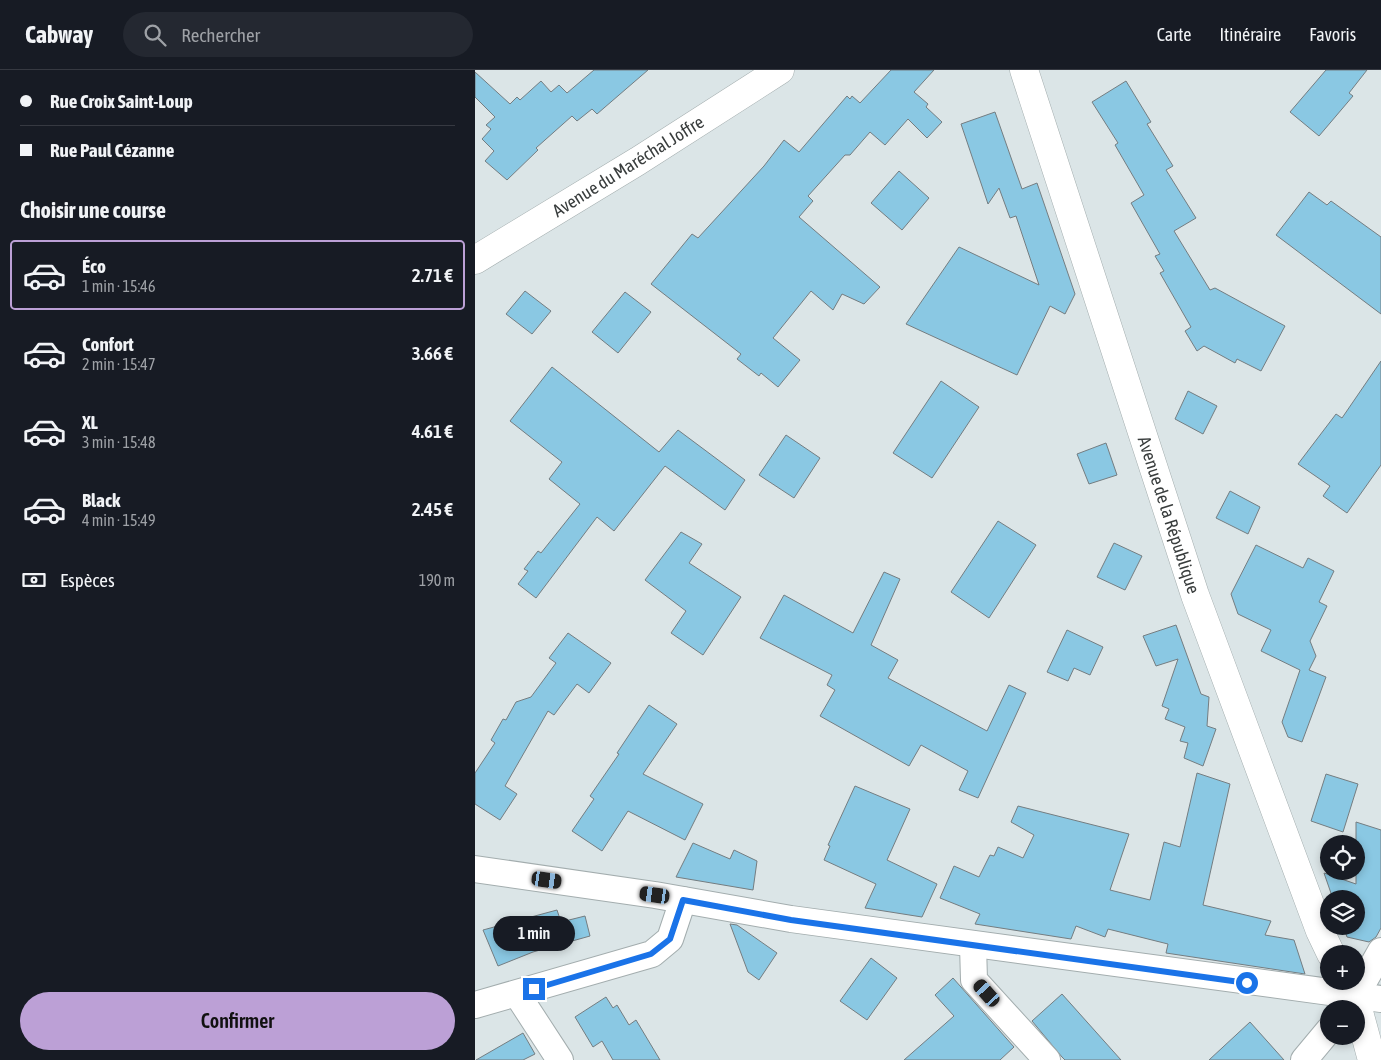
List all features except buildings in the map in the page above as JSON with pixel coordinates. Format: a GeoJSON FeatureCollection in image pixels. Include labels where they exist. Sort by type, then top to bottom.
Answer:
{"type":"FeatureCollection","features":[{"type":"Feature","properties":{"kind":"street","name":"Avenue du Maréchal Joffre"},"geometry":{"type":"LineString","coordinates":[[475,260],[639,161],[779,70]]}},
{"type":"Feature","properties":{"kind":"street","name":"Avenue de la République"},"geometry":{"type":"LineString","coordinates":[[1024,70],[1195,594],[1316,922],[1327,945]]}},
{"type":"Feature","properties":{"kind":"street"},"geometry":{"type":"LineString","coordinates":[[475,869],[683,900],[791,920],[1357,997]]}},
{"type":"Feature","properties":{"kind":"street"},"geometry":{"type":"LineString","coordinates":[[475,1005],[651,954],[670,939],[683,900]]}},
{"type":"Feature","properties":{"kind":"street"},"geometry":{"type":"LineString","coordinates":[[973,946],[975,980],[1047,1060]]}},
{"type":"Feature","properties":{"kind":"street"},"geometry":{"type":"LineString","coordinates":[[1372,1060],[1357,997],[1381,951]]}},
{"type":"Feature","properties":{"kind":"street"},"geometry":{"type":"LineString","coordinates":[[517,994],[560,1060]]}},
{"type":"Feature","properties":{"kind":"street"},"geometry":{"type":"LineString","coordinates":[[1357,997],[1381,1042]]}},
{"type":"Feature","properties":{"kind":"street"},"geometry":{"type":"LineString","coordinates":[[1304,1060],[1320,1041]]}},
{"type":"Feature","properties":{"kind":"route"},"geometry":{"type":"LineString","coordinates":[[534,989],[651,954],[670,939],[683,900],[791,920],[1247,983]]}}]}
